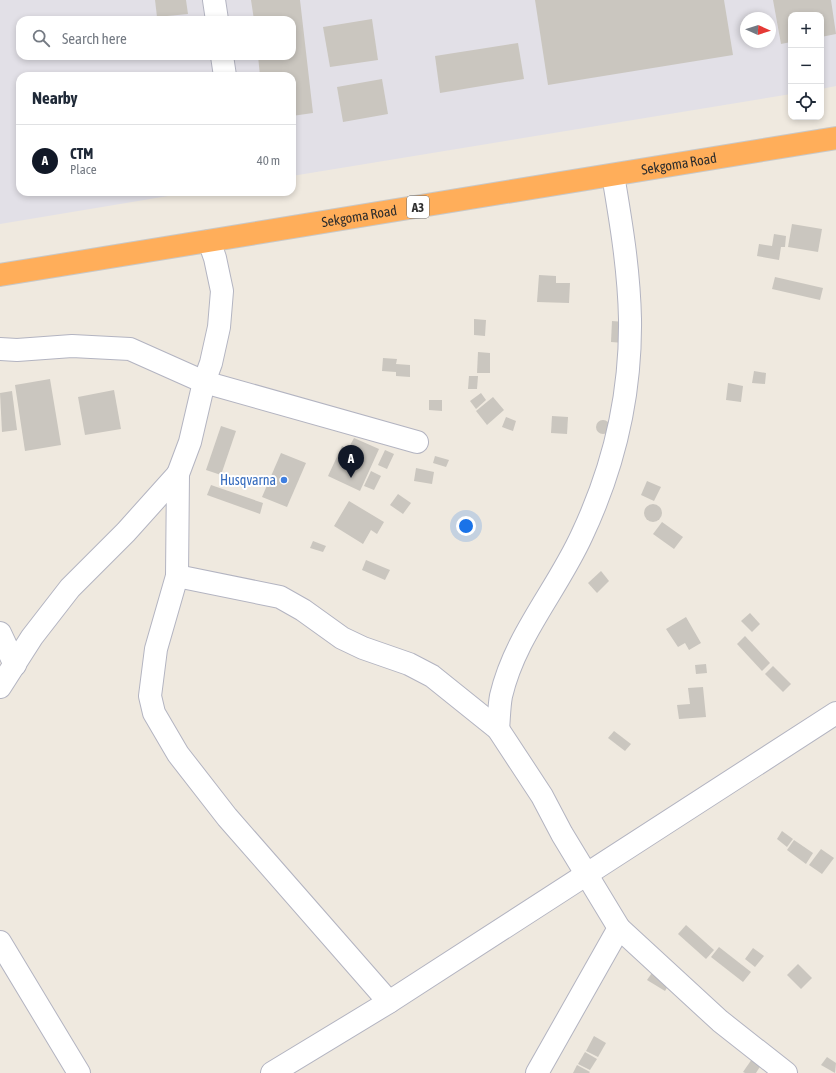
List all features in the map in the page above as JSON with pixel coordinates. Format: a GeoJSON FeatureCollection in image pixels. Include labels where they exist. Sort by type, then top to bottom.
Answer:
{"type":"FeatureCollection","features":[{"type":"Feature","properties":{"kind":"highway","name":"Sekgoma Road"},"geometry":{"type":"LineString","coordinates":[[0,275],[836,138]]}},
{"type":"Feature","properties":{"kind":"street"},"geometry":{"type":"LineString","coordinates":[[214,0],[216,16]]}},
{"type":"Feature","properties":{"kind":"street"},"geometry":{"type":"LineString","coordinates":[[223,60],[224,72]]}},
{"type":"Feature","properties":{"kind":"street"},"geometry":{"type":"LineString","coordinates":[[498,729],[501,697],[516,654],[525,635],[582,536],[614,452],[621,421],[627,372],[630,319],[624,240],[613,175]]}},
{"type":"Feature","properties":{"kind":"street"},"geometry":{"type":"LineString","coordinates":[[209,241],[215,258],[222,290],[220,327],[211,363],[204,382],[190,442],[178,474],[177,576],[156,649],[150,696],[154,713],[178,754],[227,817],[389,1002]]}},
{"type":"Feature","properties":{"kind":"street"},"geometry":{"type":"LineString","coordinates":[[0,349],[17,350],[72,346],[130,349],[204,382],[417,442]]}},
{"type":"Feature","properties":{"kind":"street"},"geometry":{"type":"LineString","coordinates":[[0,687],[32,637],[70,588],[126,532],[178,474]]}},
{"type":"Feature","properties":{"kind":"street"},"geometry":{"type":"LineString","coordinates":[[177,576],[280,597],[303,610],[323,626],[342,638],[363,648],[409,664],[432,676],[498,729],[542,796],[562,834],[619,928],[720,1021],[786,1073]]}},
{"type":"Feature","properties":{"kind":"street"},"geometry":{"type":"LineString","coordinates":[[0,633],[15,665]]}},
{"type":"Feature","properties":{"kind":"street"},"geometry":{"type":"LineString","coordinates":[[272,1073],[389,1002],[836,713]]}},
{"type":"Feature","properties":{"kind":"street"},"geometry":{"type":"LineString","coordinates":[[537,1073],[619,928]]}},
{"type":"Feature","properties":{"kind":"street"},"geometry":{"type":"LineString","coordinates":[[0,942],[79,1073]]}},
{"type":"Feature","properties":{"kind":"shaded area"},"geometry":{"type":"Polygon","coordinates":[[[0,0],[836,0],[836,86],[824,88],[824,12],[788,12],[788,94],[296,175],[296,72],[16,72],[16,196],[168,196],[0,224],[0,0]]]}},
{"type":"Feature","properties":{"kind":"building"},"geometry":{"type":"Polygon","coordinates":[[[155,0],[186,0],[188,14],[157,16],[155,0]]]}},
{"type":"Feature","properties":{"kind":"building"},"geometry":{"type":"Polygon","coordinates":[[[251,0],[300,0],[313,113],[296,115],[296,72],[260,72],[258,60],[296,60],[296,16],[253,16],[251,0]]]}},
{"type":"Feature","properties":{"kind":"building"},"geometry":{"type":"Polygon","coordinates":[[[535,0],[724,0],[733,55],[548,85],[535,0]]]}},
{"type":"Feature","properties":{"kind":"building"},"geometry":{"type":"Polygon","coordinates":[[[773,0],[831,0],[836,34],[824,36],[824,12],[788,12],[788,43],[781,44],[773,0]]]}},
{"type":"Feature","properties":{"kind":"building"},"geometry":{"type":"Polygon","coordinates":[[[372,19],[378,60],[330,67],[323,27],[372,19]]]}},
{"type":"Feature","properties":{"kind":"building"},"geometry":{"type":"Polygon","coordinates":[[[518,43],[524,79],[440,93],[435,56],[518,43]]]}},
{"type":"Feature","properties":{"kind":"building"},"geometry":{"type":"Polygon","coordinates":[[[382,79],[388,114],[343,122],[337,87],[382,79]]]}},
{"type":"Feature","properties":{"kind":"building"},"geometry":{"type":"Polygon","coordinates":[[[792,224],[822,229],[818,252],[788,247],[792,224]]]}},
{"type":"Feature","properties":{"kind":"building"},"geometry":{"type":"Polygon","coordinates":[[[774,234],[786,236],[785,247],[781,247],[779,260],[757,256],[759,244],[772,246],[774,234]]]}},
{"type":"Feature","properties":{"kind":"building"},"geometry":{"type":"Polygon","coordinates":[[[539,275],[556,276],[556,283],[570,283],[569,303],[537,302],[539,275]]]}},
{"type":"Feature","properties":{"kind":"building"},"geometry":{"type":"Polygon","coordinates":[[[775,277],[823,288],[820,300],[772,289],[775,277]]]}},
{"type":"Feature","properties":{"kind":"building"},"geometry":{"type":"Polygon","coordinates":[[[474,319],[486,320],[485,336],[474,335],[474,319]]]}},
{"type":"Feature","properties":{"kind":"building"},"geometry":{"type":"Polygon","coordinates":[[[612,321],[625,322],[624,343],[611,342],[612,321]]]}},
{"type":"Feature","properties":{"kind":"building"},"geometry":{"type":"Polygon","coordinates":[[[478,352],[490,353],[490,373],[477,373],[478,352]]]}},
{"type":"Feature","properties":{"kind":"building"},"geometry":{"type":"Polygon","coordinates":[[[383,358],[397,359],[396,364],[410,365],[410,377],[396,376],[396,372],[382,371],[383,358]]]}},
{"type":"Feature","properties":{"kind":"building"},"geometry":{"type":"Polygon","coordinates":[[[754,371],[766,373],[765,384],[752,383],[754,371]]]}},
{"type":"Feature","properties":{"kind":"building"},"geometry":{"type":"Polygon","coordinates":[[[469,376],[478,376],[477,389],[468,389],[469,376]]]}},
{"type":"Feature","properties":{"kind":"building"},"geometry":{"type":"Polygon","coordinates":[[[50,379],[61,445],[25,451],[15,385],[50,379]]]}},
{"type":"Feature","properties":{"kind":"building"},"geometry":{"type":"Polygon","coordinates":[[[728,383],[743,386],[741,402],[726,400],[728,383]]]}},
{"type":"Feature","properties":{"kind":"building"},"geometry":{"type":"Polygon","coordinates":[[[114,390],[121,429],[85,435],[78,397],[114,390]]]}},
{"type":"Feature","properties":{"kind":"building"},"geometry":{"type":"Polygon","coordinates":[[[12,391],[17,430],[2,432],[0,393],[12,391]]]}},
{"type":"Feature","properties":{"kind":"building"},"geometry":{"type":"Polygon","coordinates":[[[481,393],[486,400],[476,409],[470,401],[481,393]]]}},
{"type":"Feature","properties":{"kind":"building"},"geometry":{"type":"Polygon","coordinates":[[[493,397],[504,410],[487,425],[476,411],[493,397]]]}},
{"type":"Feature","properties":{"kind":"building"},"geometry":{"type":"Polygon","coordinates":[[[429,400],[442,400],[442,411],[429,410],[429,400]]]}},
{"type":"Feature","properties":{"kind":"building"},"geometry":{"type":"Polygon","coordinates":[[[552,416],[568,417],[567,434],[551,433],[552,416]]]}},
{"type":"Feature","properties":{"kind":"building"},"geometry":{"type":"Polygon","coordinates":[[[506,417],[516,421],[513,431],[502,427],[506,417]]]}},
{"type":"Feature","properties":{"kind":"building"},"geometry":{"type":"Polygon","coordinates":[[[603,420],[608,422],[610,427],[608,432],[603,434],[598,432],[596,427],[598,422],[603,420]]]}},
{"type":"Feature","properties":{"kind":"building"},"geometry":{"type":"Polygon","coordinates":[[[221,426],[236,431],[221,475],[206,470],[221,426]]]}},
{"type":"Feature","properties":{"kind":"building"},"geometry":{"type":"Polygon","coordinates":[[[354,438],[379,449],[360,491],[328,476],[342,446],[348,449],[354,438]]]}},
{"type":"Feature","properties":{"kind":"building"},"geometry":{"type":"Polygon","coordinates":[[[385,450],[394,454],[387,469],[378,465],[385,450]]]}},
{"type":"Feature","properties":{"kind":"building","name":"Husqvarna"},"geometry":{"type":"Polygon","coordinates":[[[281,453],[306,463],[287,507],[262,497],[281,453]]]}},
{"type":"Feature","properties":{"kind":"building"},"geometry":{"type":"Polygon","coordinates":[[[435,456],[449,460],[446,467],[433,463],[435,456]]]}},
{"type":"Feature","properties":{"kind":"building"},"geometry":{"type":"Polygon","coordinates":[[[416,468],[434,472],[432,484],[414,481],[416,468]]]}},
{"type":"Feature","properties":{"kind":"building"},"geometry":{"type":"Polygon","coordinates":[[[371,471],[381,476],[374,490],[364,486],[371,471]]]}},
{"type":"Feature","properties":{"kind":"building"},"geometry":{"type":"Polygon","coordinates":[[[647,481],[661,487],[654,501],[641,495],[647,481]]]}},
{"type":"Feature","properties":{"kind":"building"},"geometry":{"type":"Polygon","coordinates":[[[211,485],[263,503],[260,514],[207,495],[211,485]]]}},
{"type":"Feature","properties":{"kind":"building"},"geometry":{"type":"Polygon","coordinates":[[[398,494],[411,503],[403,514],[390,505],[398,494]]]}},
{"type":"Feature","properties":{"kind":"building"},"geometry":{"type":"Polygon","coordinates":[[[349,501],[384,522],[377,534],[371,530],[363,544],[334,526],[349,501]]]}},
{"type":"Feature","properties":{"kind":"building"},"geometry":{"type":"Polygon","coordinates":[[[653,504],[659,507],[662,513],[659,519],[653,522],[647,519],[644,513],[647,507],[653,504]]]}},
{"type":"Feature","properties":{"kind":"building"},"geometry":{"type":"Polygon","coordinates":[[[662,522],[683,537],[674,549],[653,534],[662,522]]]}},
{"type":"Feature","properties":{"kind":"building"},"geometry":{"type":"Polygon","coordinates":[[[313,541],[326,546],[323,552],[310,548],[313,541]]]}},
{"type":"Feature","properties":{"kind":"building"},"geometry":{"type":"Polygon","coordinates":[[[366,560],[390,570],[385,580],[362,570],[366,560]]]}},
{"type":"Feature","properties":{"kind":"building"},"geometry":{"type":"Polygon","coordinates":[[[601,571],[609,581],[597,593],[588,583],[601,571]]]}},
{"type":"Feature","properties":{"kind":"building"},"geometry":{"type":"Polygon","coordinates":[[[750,613],[760,624],[752,632],[741,621],[750,613]]]}},
{"type":"Feature","properties":{"kind":"building"},"geometry":{"type":"Polygon","coordinates":[[[686,617],[701,643],[689,650],[685,643],[678,647],[666,629],[686,617]]]}},
{"type":"Feature","properties":{"kind":"building"},"geometry":{"type":"Polygon","coordinates":[[[745,636],[770,663],[762,671],[737,644],[745,636]]]}},
{"type":"Feature","properties":{"kind":"building"},"geometry":{"type":"Polygon","coordinates":[[[706,664],[707,673],[696,674],[695,665],[706,664]]]}},
{"type":"Feature","properties":{"kind":"building"},"geometry":{"type":"Polygon","coordinates":[[[773,666],[791,684],[783,692],[765,674],[773,666]]]}},
{"type":"Feature","properties":{"kind":"building"},"geometry":{"type":"Polygon","coordinates":[[[703,687],[706,717],[679,719],[677,705],[690,704],[688,688],[703,687]]]}},
{"type":"Feature","properties":{"kind":"building"},"geometry":{"type":"Polygon","coordinates":[[[614,731],[631,744],[625,751],[608,738],[614,731]]]}},
{"type":"Feature","properties":{"kind":"building"},"geometry":{"type":"Polygon","coordinates":[[[782,831],[793,839],[787,847],[777,839],[782,831]]]}},
{"type":"Feature","properties":{"kind":"building"},"geometry":{"type":"Polygon","coordinates":[[[794,840],[813,853],[806,864],[787,850],[794,840]]]}},
{"type":"Feature","properties":{"kind":"building"},"geometry":{"type":"Polygon","coordinates":[[[821,849],[834,858],[822,874],[809,865],[821,849]]]}},
{"type":"Feature","properties":{"kind":"building"},"geometry":{"type":"Polygon","coordinates":[[[686,925],[714,950],[706,959],[678,934],[686,925]]]}},
{"type":"Feature","properties":{"kind":"building"},"geometry":{"type":"Polygon","coordinates":[[[719,947],[751,972],[743,982],[711,957],[719,947]]]}},
{"type":"Feature","properties":{"kind":"building"},"geometry":{"type":"Polygon","coordinates":[[[753,948],[764,956],[755,967],[745,959],[753,948]]]}},
{"type":"Feature","properties":{"kind":"building"},"geometry":{"type":"Polygon","coordinates":[[[798,964],[812,978],[801,989],[787,975],[798,964]]]}},
{"type":"Feature","properties":{"kind":"building"},"geometry":{"type":"Polygon","coordinates":[[[654,970],[671,981],[665,991],[647,980],[654,970]]]}},
{"type":"Feature","properties":{"kind":"building"},"geometry":{"type":"Polygon","coordinates":[[[594,1036],[606,1043],[598,1057],[586,1051],[594,1036]]]}},
{"type":"Feature","properties":{"kind":"building"},"geometry":{"type":"Polygon","coordinates":[[[585,1052],[597,1059],[590,1070],[578,1064],[585,1052]]]}},
{"type":"Feature","properties":{"kind":"building"},"geometry":{"type":"Polygon","coordinates":[[[827,1057],[836,1063],[835,1073],[821,1065],[827,1057]]]}},
{"type":"Feature","properties":{"kind":"building"},"geometry":{"type":"Polygon","coordinates":[[[752,1059],[761,1065],[756,1073],[743,1072],[752,1059]]]}},
{"type":"Feature","properties":{"kind":"building"},"geometry":{"type":"Polygon","coordinates":[[[577,1065],[590,1072],[573,1073],[577,1065]]]}},
{"type":"Feature","properties":{"kind":"place","name":"CTM"},"geometry":{"type":"Point","coordinates":[351,478]}},
{"type":"Feature","properties":{"kind":"place","name":"Husqvarna"},"geometry":{"type":"Point","coordinates":[284,480]}}]}
